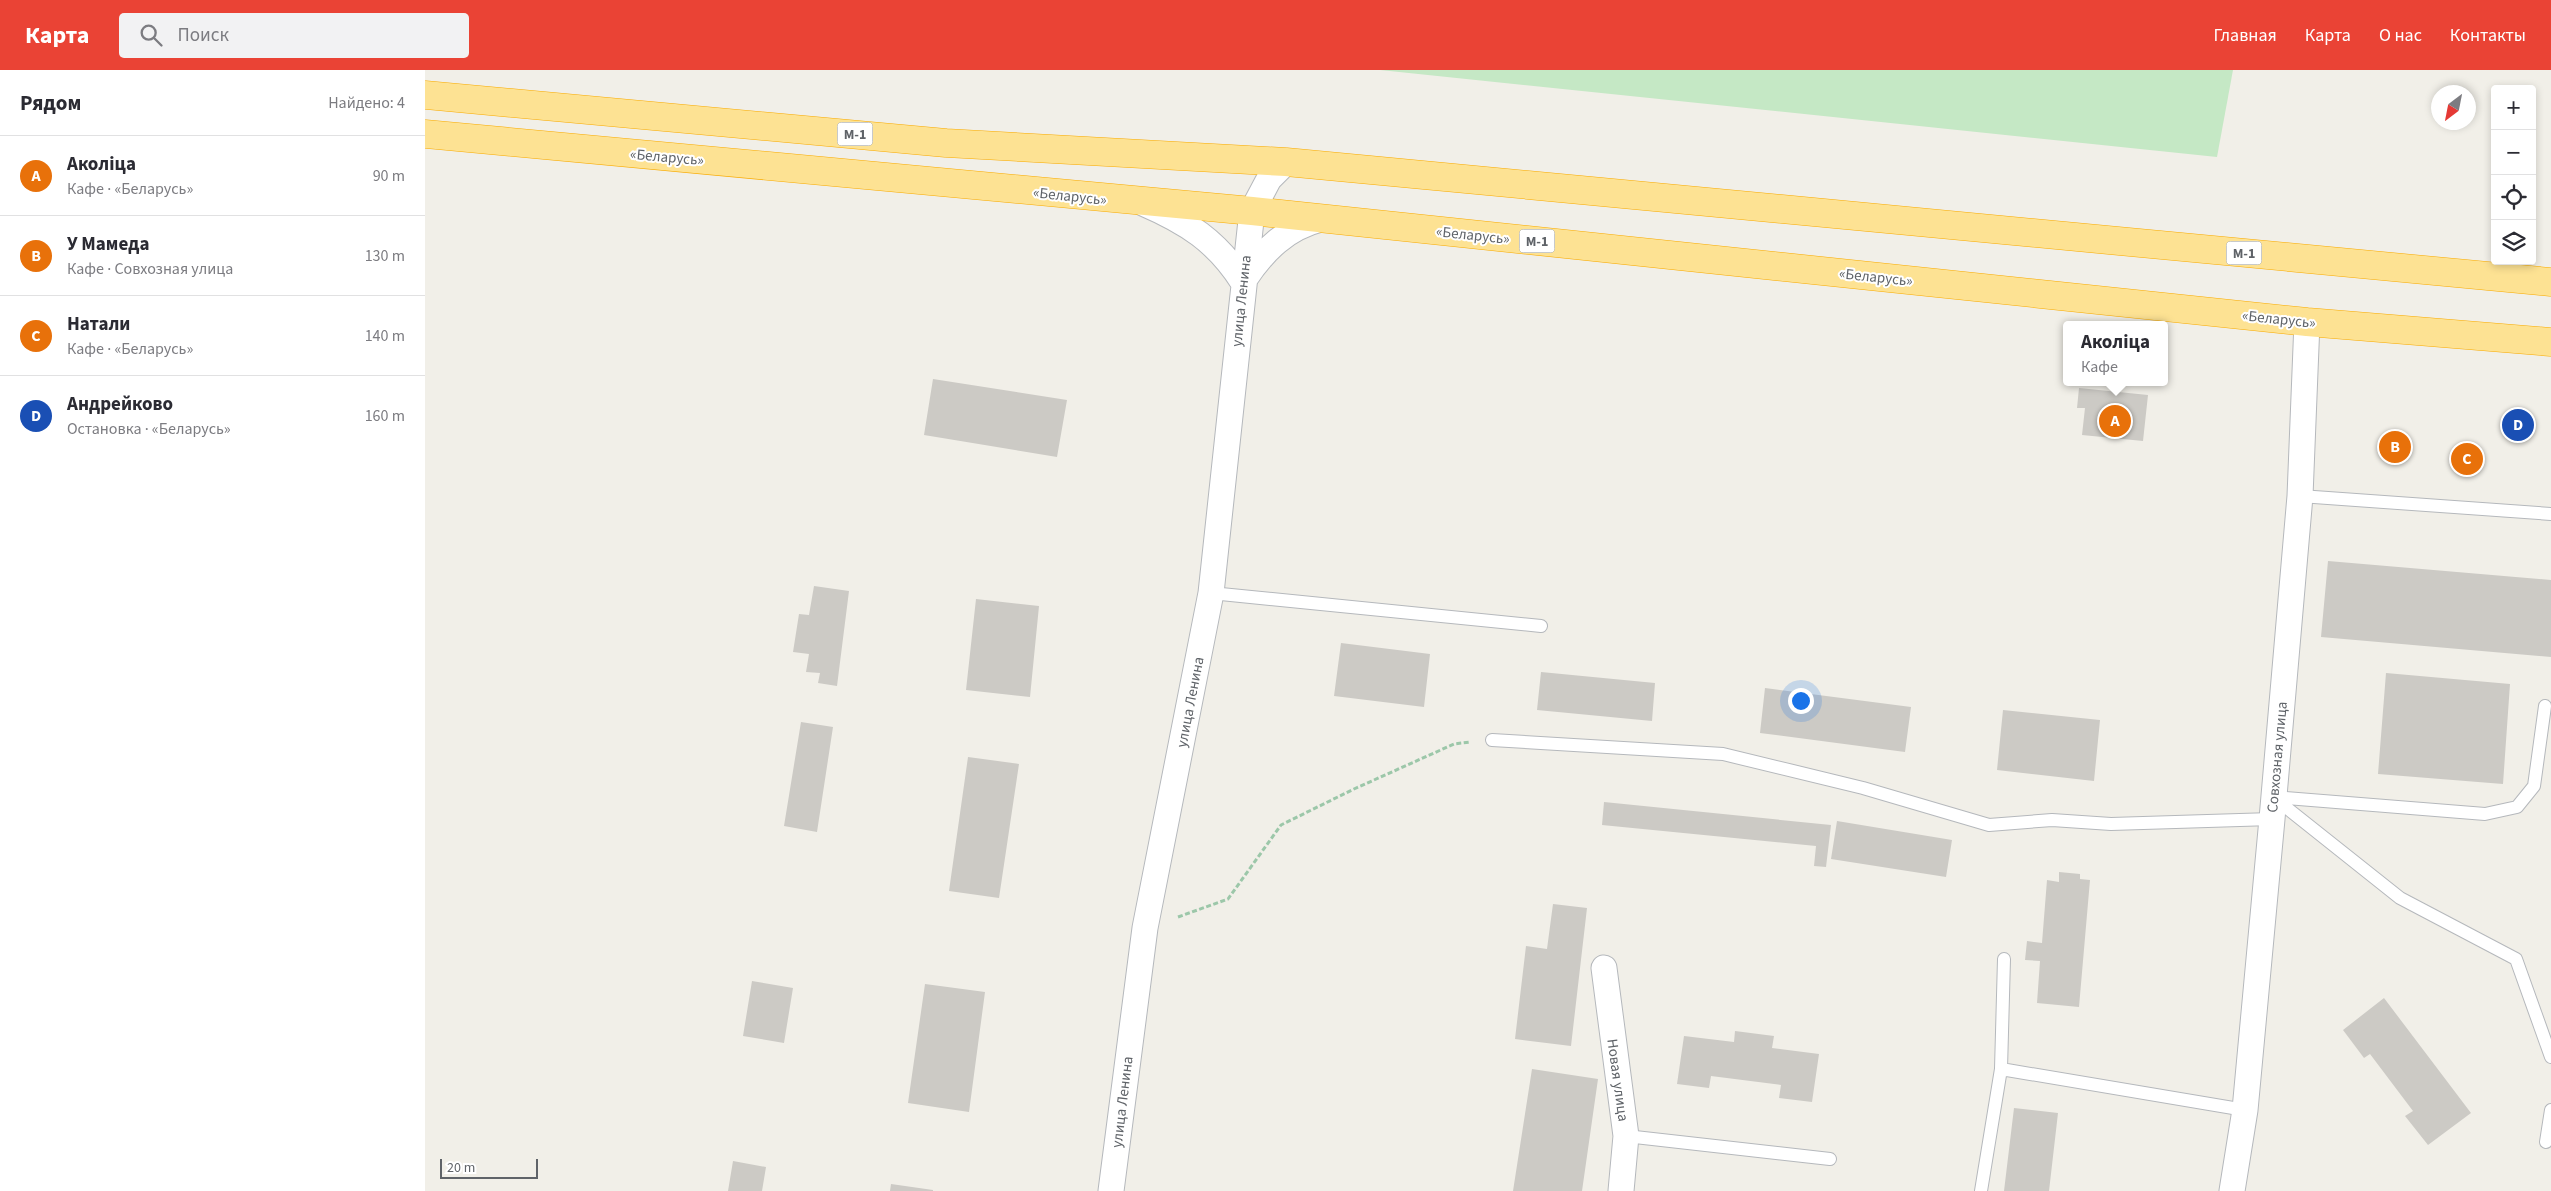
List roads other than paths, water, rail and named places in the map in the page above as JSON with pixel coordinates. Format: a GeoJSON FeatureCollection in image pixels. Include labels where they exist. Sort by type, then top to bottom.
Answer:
{"type":"FeatureCollection","features":[{"type":"Feature","properties":{"kind":"highway","name":"М-1"},"geometry":{"type":"LineString","coordinates":[[425,96],[946,142],[1286,162],[2551,282]]}},
{"type":"Feature","properties":{"kind":"highway","name":"«Беларусь»"},"geometry":{"type":"LineString","coordinates":[[425,134],[1252,212],[2307,322],[2551,342]]}},
{"type":"Feature","properties":{"kind":"street","name":"улица Ленина"},"geometry":{"type":"LineString","coordinates":[[1111,1191],[1145,928],[1211,593],[1252,212],[1269,179],[1286,162]]}},
{"type":"Feature","properties":{"kind":"street"},"geometry":{"type":"LineString","coordinates":[[1141,203],[1194,229],[1229,260],[1243,282],[1255,262],[1278,239],[1304,223],[1321,219]]}},
{"type":"Feature","properties":{"kind":"street","name":"Совхозная улица"},"geometry":{"type":"LineString","coordinates":[[2232,1191],[2245,1110],[2300,496],[2307,322]]}},
{"type":"Feature","properties":{"kind":"street","name":"Новая улица"},"geometry":{"type":"LineString","coordinates":[[1604,968],[1626,1136],[1621,1191]]}},
{"type":"Feature","properties":{"kind":"lane"},"geometry":{"type":"LineString","coordinates":[[2300,496],[2551,514]]}},
{"type":"Feature","properties":{"kind":"lane"},"geometry":{"type":"LineString","coordinates":[[1211,593],[1541,626]]}},
{"type":"Feature","properties":{"kind":"lane"},"geometry":{"type":"LineString","coordinates":[[1493,740],[1723,754],[1863,788],[1989,825],[2052,820],[2111,824],[2273,808],[2485,814],[2517,807],[2534,786],[2545,706]]}},
{"type":"Feature","properties":{"kind":"lane"},"geometry":{"type":"LineString","coordinates":[[2273,808],[2400,898],[2516,959],[2551,1057]]}},
{"type":"Feature","properties":{"kind":"lane"},"geometry":{"type":"LineString","coordinates":[[1981,1191],[2001,1069],[2005,959]]}},
{"type":"Feature","properties":{"kind":"lane"},"geometry":{"type":"LineString","coordinates":[[2001,1069],[2245,1110]]}},
{"type":"Feature","properties":{"kind":"lane"},"geometry":{"type":"LineString","coordinates":[[2546,1142],[2551,1110]]}},
{"type":"Feature","properties":{"kind":"lane"},"geometry":{"type":"LineString","coordinates":[[1626,1136],[1830,1159]]}},
{"type":"Feature","properties":{"kind":"place","name":"Аколiца"},"geometry":{"type":"Point","coordinates":[2115,421]}},
{"type":"Feature","properties":{"kind":"place","name":"Андрейково"},"geometry":{"type":"Point","coordinates":[2518,425]}},
{"type":"Feature","properties":{"kind":"place","name":"У Мамеда"},"geometry":{"type":"Point","coordinates":[2395,447]}},
{"type":"Feature","properties":{"kind":"place","name":"Натали"},"geometry":{"type":"Point","coordinates":[2467,459]}}]}
